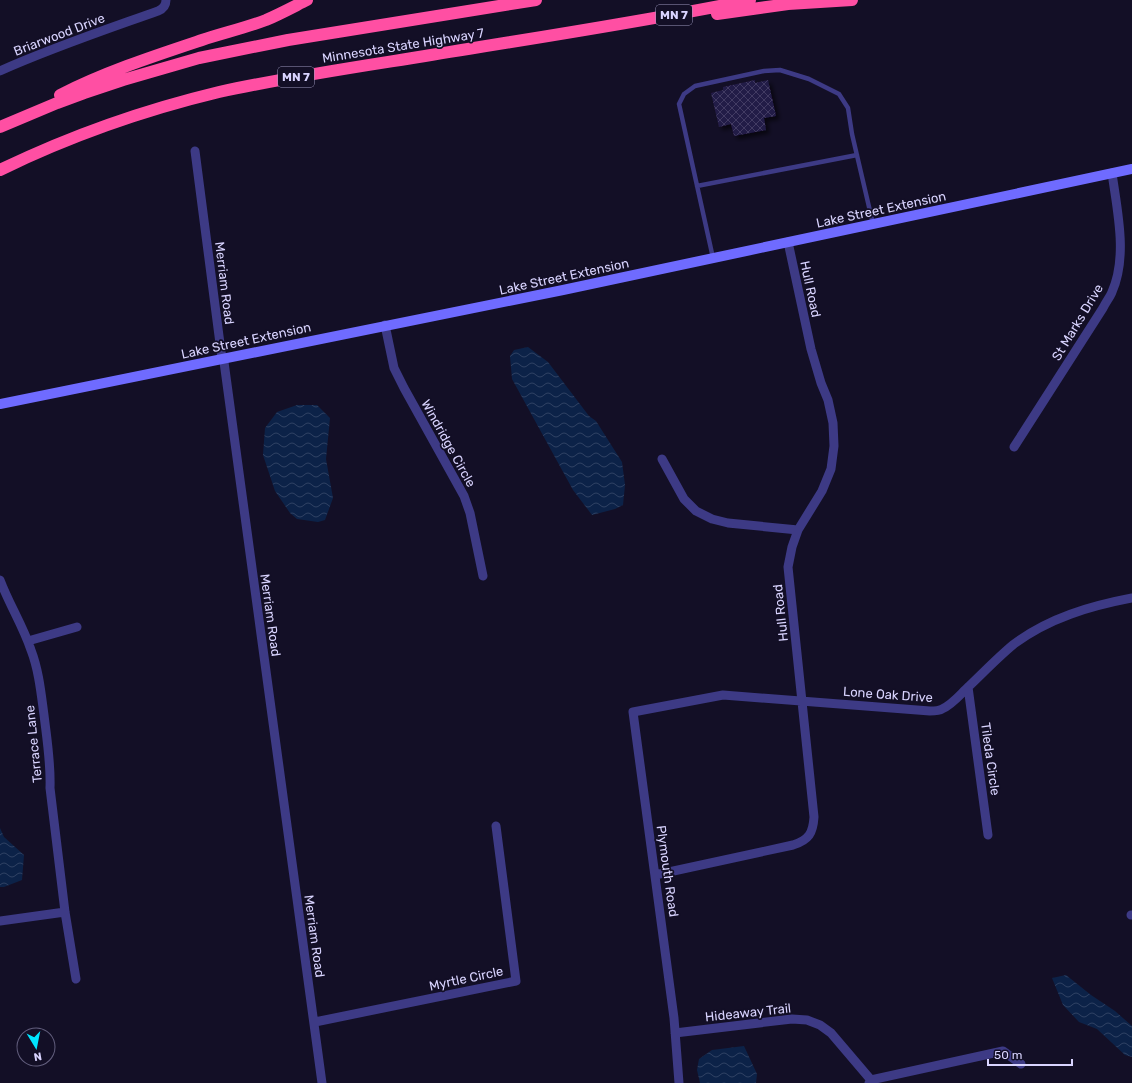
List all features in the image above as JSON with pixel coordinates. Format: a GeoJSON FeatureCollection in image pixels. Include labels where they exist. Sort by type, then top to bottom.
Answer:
{"type":"FeatureCollection","features":[{"type":"Feature","properties":{"kind":"highway"},"geometry":{"type":"LineString","coordinates":[[0,126],[83,83],[202,40],[265,20],[307,0]]}},
{"type":"Feature","properties":{"kind":"highway","name":"Minnesota State Highway 7"},"geometry":{"type":"LineString","coordinates":[[0,126],[84,93],[200,58],[288,40],[536,0]]}},
{"type":"Feature","properties":{"kind":"highway","name":"Minnesota State Highway 7"},"geometry":{"type":"LineString","coordinates":[[1,169],[44,150],[114,123],[218,93],[320,72],[599,28],[750,0]]}},
{"type":"Feature","properties":{"kind":"highway"},"geometry":{"type":"LineString","coordinates":[[599,28],[744,11],[788,4],[852,0]]}},
{"type":"Feature","properties":{"kind":"street","name":"Briarwood Drive"},"geometry":{"type":"LineString","coordinates":[[0,71],[88,36],[158,11],[166,5],[166,0]]}},
{"type":"Feature","properties":{"kind":"street","name":"Merriam Road"},"geometry":{"type":"LineString","coordinates":[[195,152],[222,359],[224,362],[322,1083]]}},
{"type":"Feature","properties":{"kind":"street","name":"Lake Street Extension"},"geometry":{"type":"LineString","coordinates":[[0,404],[563,290],[1132,169]]}},
{"type":"Feature","properties":{"kind":"street","name":"St Marks Drive"},"geometry":{"type":"LineString","coordinates":[[1014,447],[1113,291],[1121,254],[1112,173]]}},
{"type":"Feature","properties":{"kind":"street","name":"Hull Road"},"geometry":{"type":"LineString","coordinates":[[655,875],[803,842],[810,835],[814,826],[788,567],[792,547],[798,530],[822,491],[831,469],[834,446],[833,423],[828,400],[821,383],[811,349],[788,242]]}},
{"type":"Feature","properties":{"kind":"street","name":"Windridge Circle"},"geometry":{"type":"LineString","coordinates":[[385,325],[394,368],[464,496],[470,514],[483,576]]}},
{"type":"Feature","properties":{"kind":"street"},"geometry":{"type":"LineString","coordinates":[[662,459],[684,499],[696,511],[712,519],[728,523],[798,530]]}},
{"type":"Feature","properties":{"kind":"street","name":"Terrace Lane"},"geometry":{"type":"LineString","coordinates":[[0,580],[28,641],[38,674],[51,775],[50,788],[65,912],[76,979]]}},
{"type":"Feature","properties":{"kind":"street","name":"Lone Oak Drive"},"geometry":{"type":"LineString","coordinates":[[633,712],[723,695],[930,711],[940,710],[950,705],[1014,644],[1038,629],[1064,616],[1091,607],[1132,598]]}},
{"type":"Feature","properties":{"kind":"street"},"geometry":{"type":"LineString","coordinates":[[28,641],[77,627]]}},
{"type":"Feature","properties":{"kind":"street","name":"Tileda Circle"},"geometry":{"type":"LineString","coordinates":[[968,687],[988,834]]}},
{"type":"Feature","properties":{"kind":"street","name":"Plymouth Road"},"geometry":{"type":"LineString","coordinates":[[633,712],[674,1018],[679,1083]]}},
{"type":"Feature","properties":{"kind":"street","name":"Myrtle Circle"},"geometry":{"type":"LineString","coordinates":[[314,1022],[516,981],[496,826]]}},
{"type":"Feature","properties":{"kind":"street"},"geometry":{"type":"LineString","coordinates":[[0,921],[65,912]]}},
{"type":"Feature","properties":{"kind":"street","name":"Hideaway Trail"},"geometry":{"type":"LineString","coordinates":[[675,1033],[792,1019],[806,1020],[820,1025],[832,1033],[870,1081],[1003,1051],[1021,1064]]}},
{"type":"Feature","properties":{"kind":"lane"},"geometry":{"type":"LineString","coordinates":[[713,258],[679,104],[684,94],[695,86],[764,71],[780,70],[809,78],[839,94],[848,108],[873,224]]}},
{"type":"Feature","properties":{"kind":"lane"},"geometry":{"type":"LineString","coordinates":[[697,186],[857,155]]}},
{"type":"Feature","properties":{"kind":"water"},"geometry":{"type":"Polygon","coordinates":[[[528,347],[548,362],[589,416],[596,421],[622,462],[625,485],[623,505],[615,509],[592,515],[573,490],[512,379],[510,356],[514,350],[528,347]]]}},
{"type":"Feature","properties":{"kind":"water"},"geometry":{"type":"Polygon","coordinates":[[[297,405],[317,405],[330,418],[326,459],[333,498],[325,520],[318,522],[297,519],[290,513],[275,491],[263,455],[265,428],[277,412],[297,405]]]}},
{"type":"Feature","properties":{"kind":"water"},"geometry":{"type":"Polygon","coordinates":[[[0,828],[4,837],[24,855],[22,880],[4,887],[0,887],[0,828]]]}},
{"type":"Feature","properties":{"kind":"water"},"geometry":{"type":"Polygon","coordinates":[[[1066,975],[1091,995],[1115,1011],[1132,1026],[1132,1057],[1125,1055],[1097,1029],[1079,1022],[1063,1005],[1052,978],[1066,975]]]}},
{"type":"Feature","properties":{"kind":"water"},"geometry":{"type":"Polygon","coordinates":[[[744,1046],[757,1074],[756,1083],[700,1083],[697,1070],[699,1059],[712,1050],[744,1046]]]}},
{"type":"Feature","properties":{"kind":"building"},"geometry":{"type":"Polygon","coordinates":[[[755,80],[755,83],[768,80],[776,116],[764,118],[766,130],[734,136],[731,124],[719,127],[711,93],[723,90],[723,87],[755,80]]]}}]}
